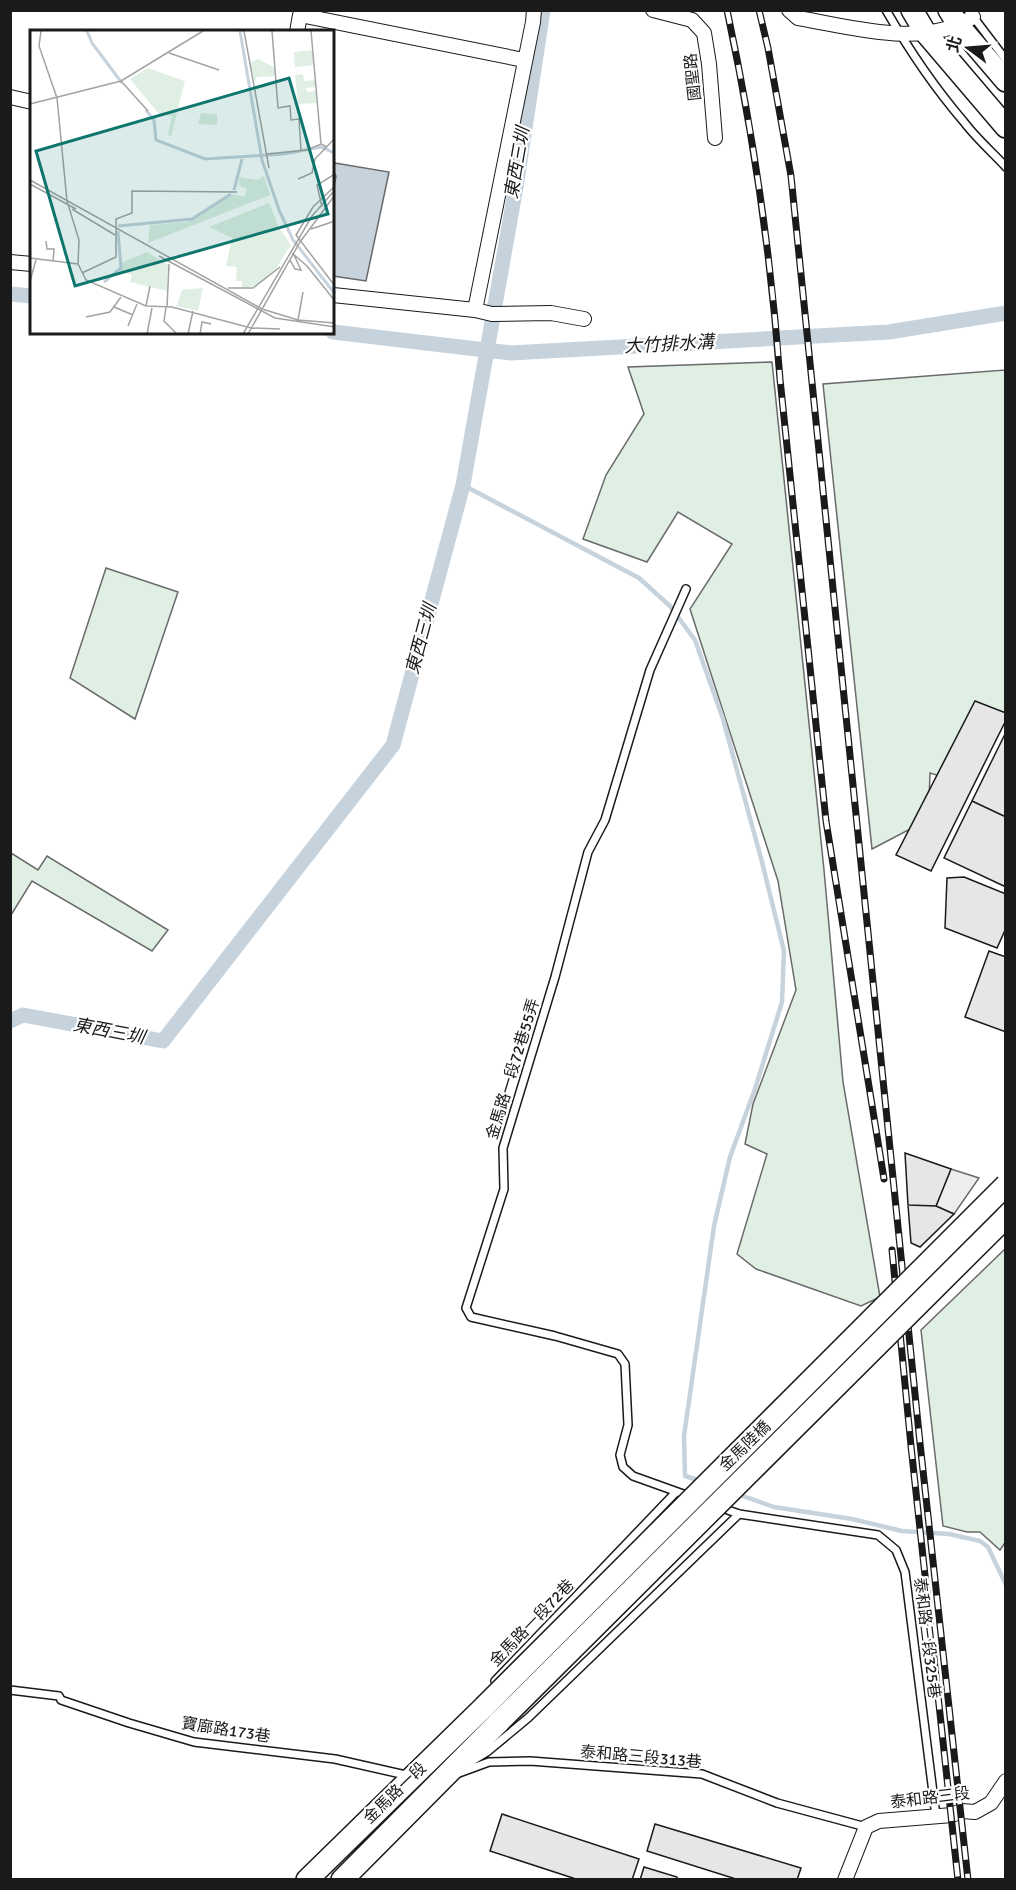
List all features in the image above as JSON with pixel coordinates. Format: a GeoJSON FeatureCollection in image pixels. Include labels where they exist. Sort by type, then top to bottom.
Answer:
{"type":"FeatureCollection","features":[{"type":"Feature","properties":{"kind":"main road"},"geometry":{"type":"LineString","coordinates":[[912,10],[925,32],[1005,127]]}},
{"type":"Feature","properties":{"kind":"main road"},"geometry":{"type":"LineString","coordinates":[[962,16],[1005,81]]}},
{"type":"Feature","properties":{"kind":"main road","name":"金馬陸橋"},"geometry":{"type":"LineString","coordinates":[[480,1702],[1005,1185]]}},
{"type":"Feature","properties":{"kind":"main road","name":"金馬陸橋"},"geometry":{"type":"LineString","coordinates":[[499,1722],[1005,1217]]}},
{"type":"Feature","properties":{"kind":"main road","name":"金馬路一段"},"geometry":{"type":"LineString","coordinates":[[307,1880],[418,1776],[480,1702]]}},
{"type":"Feature","properties":{"kind":"main road","name":"金馬路一段"},"geometry":{"type":"LineString","coordinates":[[342,1880],[439,1777],[499,1722]]}},
{"type":"Feature","properties":{"kind":"street"},"geometry":{"type":"LineString","coordinates":[[475,310],[534,10]]}},
{"type":"Feature","properties":{"kind":"street","name":"國聖路"},"geometry":{"type":"LineString","coordinates":[[653,10],[692,20],[704,33],[715,138]]}},
{"type":"Feature","properties":{"kind":"street"},"geometry":{"type":"LineString","coordinates":[[789,10],[798,18],[900,35],[925,32],[962,16]]}},
{"type":"Feature","properties":{"kind":"street"},"geometry":{"type":"LineString","coordinates":[[297,30],[300,15],[524,60]]}},
{"type":"Feature","properties":{"kind":"street"},"geometry":{"type":"LineString","coordinates":[[10,97],[30,102]]}},
{"type":"Feature","properties":{"kind":"street"},"geometry":{"type":"LineString","coordinates":[[10,262],[30,264]]}},
{"type":"Feature","properties":{"kind":"street"},"geometry":{"type":"LineString","coordinates":[[334,295],[475,310],[492,314],[551,313],[584,319]]}},
{"type":"Feature","properties":{"kind":"street","name":"泰和路三段"},"geometry":{"type":"LineString","coordinates":[[866,1827],[879,1821],[952,1815],[961,1811],[975,1812],[991,1803],[1005,1781]]}},
{"type":"Feature","properties":{"kind":"street"},"geometry":{"type":"LineString","coordinates":[[845,1880],[866,1827]]}},
{"type":"Feature","properties":{"kind":"lane"},"geometry":{"type":"LineString","coordinates":[[886,10],[938,91],[965,125],[1005,167]]}},
{"type":"Feature","properties":{"kind":"lane"},"geometry":{"type":"LineString","coordinates":[[962,16],[1005,60]]}},
{"type":"Feature","properties":{"kind":"lane","name":"金馬路一段72巷55弄"},"geometry":{"type":"LineString","coordinates":[[676,1492],[633,1476],[623,1467],[620,1455],[628,1425],[625,1364],[618,1354],[555,1336],[471,1317],[466,1308],[504,1188],[503,1148],[555,977],[588,852],[605,820],[650,670],[686,589]]}},
{"type":"Feature","properties":{"kind":"lane","name":"泰和路三段325巷"},"geometry":{"type":"LineString","coordinates":[[676,1492],[739,1514],[878,1535],[896,1550],[905,1572],[936,1816]]}},
{"type":"Feature","properties":{"kind":"lane","name":"金馬路一段72巷"},"geometry":{"type":"LineString","coordinates":[[480,1702],[676,1492]]}},
{"type":"Feature","properties":{"kind":"lane"},"geometry":{"type":"LineString","coordinates":[[439,1777],[487,1752],[528,1718],[739,1514]]}},
{"type":"Feature","properties":{"kind":"lane","name":"寶廍路173巷"},"geometry":{"type":"LineString","coordinates":[[10,1690],[59,1696],[61,1700],[81,1707],[194,1742],[335,1759],[418,1776]]}},
{"type":"Feature","properties":{"kind":"lane","name":"泰和路三段313巷"},"geometry":{"type":"LineString","coordinates":[[439,1777],[489,1762],[530,1761],[702,1774],[777,1803],[866,1827]]}},
{"type":"Feature","properties":{"kind":"green space"},"geometry":{"type":"Polygon","coordinates":[[[772,362],[824,870],[843,1082],[880,1297],[861,1306],[756,1269],[737,1254],[767,1154],[745,1144],[753,1104],[796,990],[778,881],[690,609],[732,544],[678,512],[647,562],[583,539],[606,475],[644,414],[628,367],[772,362]]]}},
{"type":"Feature","properties":{"kind":"green space"},"geometry":{"type":"Polygon","coordinates":[[[1005,370],[1005,717],[940,776],[930,773],[929,800],[918,825],[872,849],[823,384],[1005,370]]]}},
{"type":"Feature","properties":{"kind":"green space"},"geometry":{"type":"Polygon","coordinates":[[[106,568],[178,592],[135,719],[70,678],[106,568]]]}},
{"type":"Feature","properties":{"kind":"green space"},"geometry":{"type":"Polygon","coordinates":[[[11,853],[38,870],[47,856],[168,930],[152,951],[32,881],[11,915],[11,853]]]}},
{"type":"Feature","properties":{"kind":"green space"},"geometry":{"type":"Polygon","coordinates":[[[1005,1249],[1006,1541],[1000,1550],[980,1532],[967,1532],[943,1526],[921,1330],[1005,1249]]]}},
{"type":"Feature","properties":{"kind":"shaded area"},"geometry":{"type":"Polygon","coordinates":[[[335,163],[389,172],[366,281],[334,276],[336,176],[335,163]]]}},
{"type":"Feature","properties":{"kind":"shaded area"},"geometry":{"type":"Polygon","coordinates":[[[951,1169],[979,1178],[954,1214],[936,1206],[951,1169]]]}},
{"type":"Feature","properties":{"kind":"building"},"geometry":{"type":"Polygon","coordinates":[[[975,701],[1006,713],[1006,720],[931,871],[896,855],[975,701]]]}},
{"type":"Feature","properties":{"kind":"building"},"geometry":{"type":"Polygon","coordinates":[[[1006,732],[1006,817],[972,801],[1006,732]]]}},
{"type":"Feature","properties":{"kind":"building"},"geometry":{"type":"Polygon","coordinates":[[[972,801],[1006,817],[1006,887],[944,858],[972,801]]]}},
{"type":"Feature","properties":{"kind":"building"},"geometry":{"type":"Polygon","coordinates":[[[964,877],[1006,894],[1006,928],[997,948],[945,928],[947,878],[964,877]]]}},
{"type":"Feature","properties":{"kind":"building"},"geometry":{"type":"Polygon","coordinates":[[[989,951],[1006,957],[1006,1032],[965,1017],[989,951]]]}},
{"type":"Feature","properties":{"kind":"building"},"geometry":{"type":"Polygon","coordinates":[[[905,1153],[951,1169],[936,1206],[908,1205],[905,1153]]]}},
{"type":"Feature","properties":{"kind":"building"},"geometry":{"type":"Polygon","coordinates":[[[908,1205],[936,1206],[954,1214],[920,1247],[911,1243],[908,1205]]]}},
{"type":"Feature","properties":{"kind":"building"},"geometry":{"type":"Polygon","coordinates":[[[502,1814],[639,1859],[632,1880],[579,1880],[490,1851],[502,1814]]]}},
{"type":"Feature","properties":{"kind":"building"},"geometry":{"type":"Polygon","coordinates":[[[655,1824],[801,1868],[797,1880],[739,1880],[647,1851],[655,1824]]]}},
{"type":"Feature","properties":{"kind":"building"},"geometry":{"type":"Polygon","coordinates":[[[644,1867],[677,1877],[677,1880],[640,1880],[644,1867]]]}},
{"type":"Feature","properties":{"kind":"waterway","name":"東西三圳"},"geometry":{"type":"LineString","coordinates":[[10,1021],[23,1015],[163,1041],[393,745],[463,485],[516,187],[543,10]]}},
{"type":"Feature","properties":{"kind":"waterway","name":"大竹排水溝"},"geometry":{"type":"LineString","coordinates":[[10,294],[30,296]]}},
{"type":"Feature","properties":{"kind":"waterway","name":"大竹排水溝"},"geometry":{"type":"LineString","coordinates":[[334,332],[511,353],[889,332],[1006,313]]}},
{"type":"Feature","properties":{"kind":"waterway"},"geometry":{"type":"LineString","coordinates":[[463,485],[639,578],[670,606],[695,640],[723,719],[784,951],[782,1002],[755,1089],[730,1157],[714,1226],[684,1436],[685,1476],[701,1481]]}},
{"type":"Feature","properties":{"kind":"waterway"},"geometry":{"type":"LineString","coordinates":[[737,1494],[774,1507],[852,1519],[902,1531],[949,1534],[980,1541],[988,1547],[1006,1585]]}},
{"type":"Feature","properties":{"kind":"railway"},"geometry":{"type":"LineString","coordinates":[[727,10],[753,148],[772,286],[826,821],[884,1179]]}},
{"type":"Feature","properties":{"kind":"railway"},"geometry":{"type":"LineString","coordinates":[[759,10],[791,176],[920,1443],[968,1880]]}},
{"type":"Feature","properties":{"kind":"railway"},"geometry":{"type":"LineString","coordinates":[[892,1250],[958,1880]]}}]}
